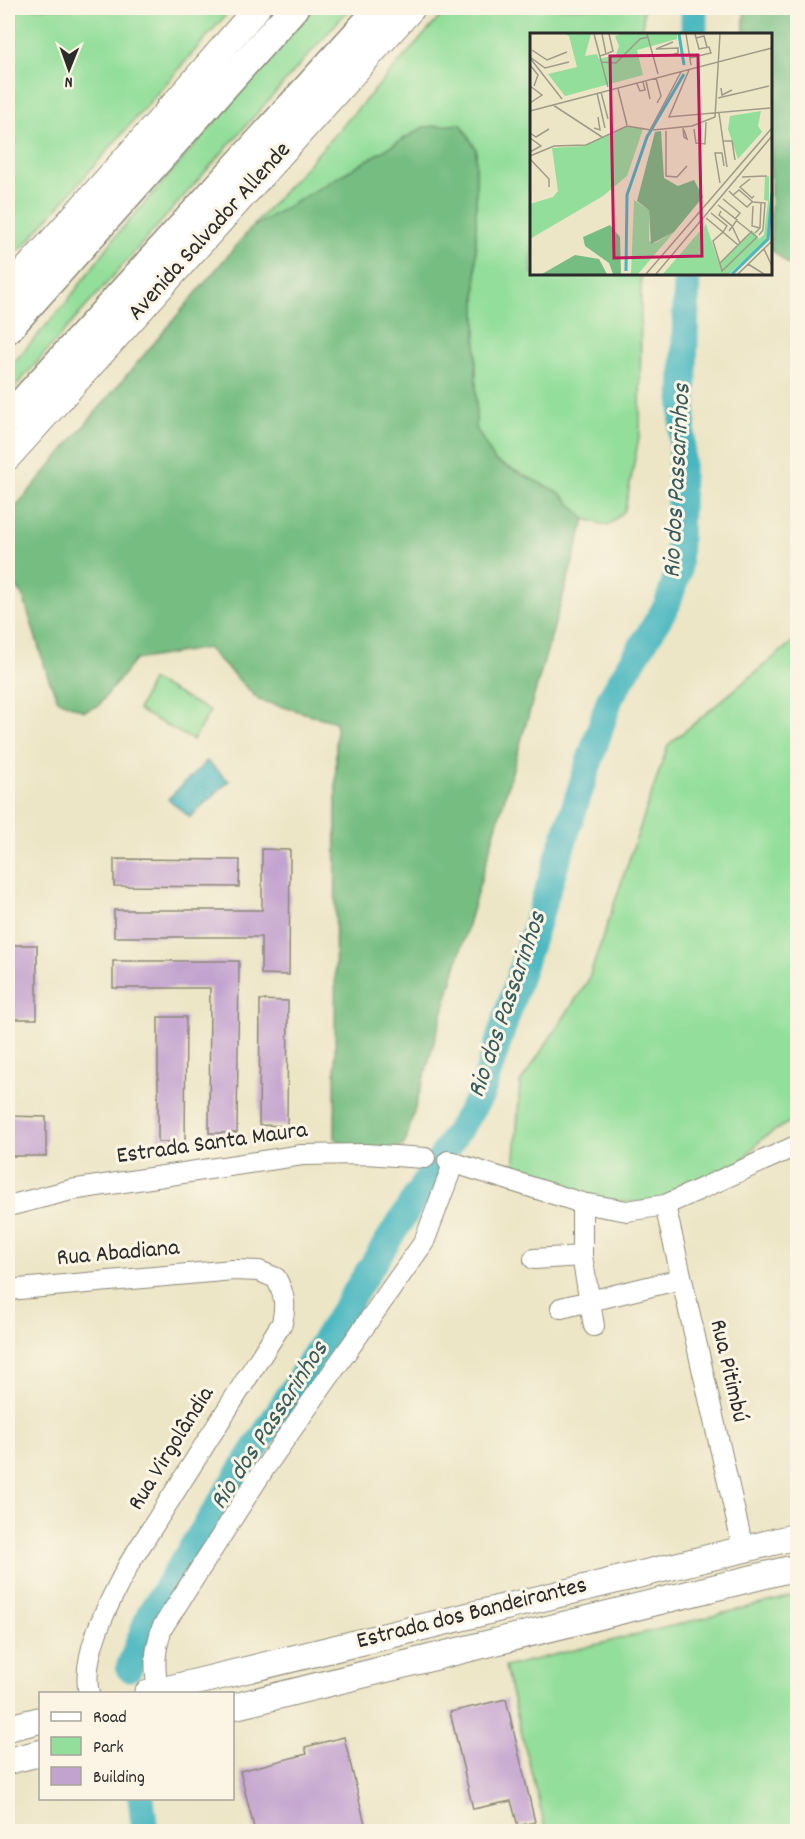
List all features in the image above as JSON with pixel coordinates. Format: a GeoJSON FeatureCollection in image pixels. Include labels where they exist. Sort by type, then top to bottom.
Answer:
{"type":"FeatureCollection","features":[{"type":"Feature","properties":{"kind":"highway"},"geometry":{"type":"LineString","coordinates":[[170,109],[192,99],[221,67],[289,8]]}},
{"type":"Feature","properties":{"kind":"highway"},"geometry":{"type":"LineString","coordinates":[[8,329],[294,8]]}},
{"type":"Feature","properties":{"kind":"highway","name":"Avenida Salvador Allende"},"geometry":{"type":"LineString","coordinates":[[8,418],[380,8]]}},
{"type":"Feature","properties":{"kind":"highway"},"geometry":{"type":"LineString","coordinates":[[259,177],[264,161],[273,147],[332,72],[345,46]]}},
{"type":"Feature","properties":{"kind":"main road"},"geometry":{"type":"LineString","coordinates":[[8,290],[257,8]]}},
{"type":"Feature","properties":{"kind":"main road","name":"Avenida Salvador Allende"},"geometry":{"type":"LineString","coordinates":[[8,457],[412,8]]}},
{"type":"Feature","properties":{"kind":"main road","name":"Estrada dos Bandeirantes"},"geometry":{"type":"LineString","coordinates":[[152,1692],[798,1536]]}},
{"type":"Feature","properties":{"kind":"main road","name":"Estrada dos Bandeirantes"},"geometry":{"type":"LineString","coordinates":[[234,1707],[798,1567]]}},
{"type":"Feature","properties":{"kind":"main road"},"geometry":{"type":"LineString","coordinates":[[570,1591],[584,1593],[590,1598],[591,1606],[577,1622]]}},
{"type":"Feature","properties":{"kind":"main road"},"geometry":{"type":"LineString","coordinates":[[8,1728],[39,1720]]}},
{"type":"Feature","properties":{"kind":"main road"},"geometry":{"type":"LineString","coordinates":[[8,1761],[39,1753]]}},
{"type":"Feature","properties":{"kind":"street"},"geometry":{"type":"LineString","coordinates":[[152,1692],[155,1658],[162,1628],[264,1468],[424,1242],[451,1162],[582,1203],[627,1211],[665,1205],[798,1145]]}},
{"type":"Feature","properties":{"kind":"street","name":"Estrada Santa Maura"},"geometry":{"type":"LineString","coordinates":[[8,1206],[71,1190],[302,1155],[364,1154],[425,1158]]}},
{"type":"Feature","properties":{"kind":"street"},"geometry":{"type":"LineString","coordinates":[[582,1203],[582,1256],[594,1326]]}},
{"type":"Feature","properties":{"kind":"street","name":"Rua Pitimbú"},"geometry":{"type":"LineString","coordinates":[[665,1205],[743,1548]]}},
{"type":"Feature","properties":{"kind":"street"},"geometry":{"type":"LineString","coordinates":[[534,1259],[582,1256]]}},
{"type":"Feature","properties":{"kind":"street","name":"Rua Abadiana"},"geometry":{"type":"LineString","coordinates":[[8,1290],[233,1270]]}},
{"type":"Feature","properties":{"kind":"street","name":"Rua Virgolândia"},"geometry":{"type":"LineString","coordinates":[[89,1692],[89,1661],[97,1633],[124,1574],[282,1323],[286,1305],[283,1291],[276,1278],[260,1271],[233,1270]]}},
{"type":"Feature","properties":{"kind":"street"},"geometry":{"type":"LineString","coordinates":[[561,1308],[681,1279]]}},
{"type":"Feature","properties":{"kind":"green space"},"geometry":{"type":"Polygon","coordinates":[[[8,8],[232,8],[23,247],[8,258],[8,8]]]}},
{"type":"Feature","properties":{"kind":"green space"},"geometry":{"type":"Polygon","coordinates":[[[314,8],[350,8],[8,395],[8,369],[66,303],[116,236],[314,8]]]}},
{"type":"Feature","properties":{"kind":"green space"},"geometry":{"type":"Polygon","coordinates":[[[448,8],[643,8],[643,33],[530,33],[530,274],[641,274],[640,432],[625,510],[608,526],[585,519],[560,493],[495,461],[476,428],[476,149],[424,127],[251,228],[448,8]]]}},
{"type":"Feature","properties":{"kind":"green space"},"geometry":{"type":"Polygon","coordinates":[[[744,8],[797,8],[797,272],[772,250],[772,33],[744,33],[744,8]]]}},
{"type":"Feature","properties":{"kind":"green space"},"geometry":{"type":"Polygon","coordinates":[[[461,124],[476,149],[476,428],[495,461],[560,493],[585,519],[405,1143],[395,1152],[351,1150],[335,1138],[336,722],[259,700],[207,648],[135,660],[98,706],[84,711],[58,700],[48,677],[23,596],[8,575],[8,516],[251,228],[424,127],[461,124]]]}},
{"type":"Feature","properties":{"kind":"green space"},"geometry":{"type":"Polygon","coordinates":[[[797,638],[797,1127],[791,1121],[764,1137],[725,1178],[665,1205],[585,1198],[514,1174],[520,1083],[588,981],[668,745],[797,638]]]}},
{"type":"Feature","properties":{"kind":"green space"},"geometry":{"type":"Polygon","coordinates":[[[152,680],[210,711],[193,740],[138,710],[152,680]]]}},
{"type":"Feature","properties":{"kind":"green space"},"geometry":{"type":"Polygon","coordinates":[[[797,1595],[797,1828],[781,1832],[546,1831],[505,1667],[797,1595]]]}},
{"type":"Feature","properties":{"kind":"water"},"geometry":{"type":"Polygon","coordinates":[[[207,761],[229,781],[190,817],[168,799],[207,761]]]}},
{"type":"Feature","properties":{"kind":"building"},"geometry":{"type":"Polygon","coordinates":[[[262,849],[290,850],[289,975],[261,974],[261,937],[114,937],[114,910],[262,910],[262,849]]]}},
{"type":"Feature","properties":{"kind":"building"},"geometry":{"type":"Polygon","coordinates":[[[114,859],[240,860],[239,887],[114,886],[114,859]]]}},
{"type":"Feature","properties":{"kind":"building"},"geometry":{"type":"Polygon","coordinates":[[[8,945],[37,945],[37,1019],[8,1019],[8,945]]]}},
{"type":"Feature","properties":{"kind":"building"},"geometry":{"type":"Polygon","coordinates":[[[113,961],[239,961],[237,1133],[209,1133],[210,988],[113,988],[113,961]]]}},
{"type":"Feature","properties":{"kind":"building"},"geometry":{"type":"Polygon","coordinates":[[[260,1000],[288,1001],[287,1126],[259,1125],[260,1000]]]}},
{"type":"Feature","properties":{"kind":"building"},"geometry":{"type":"Polygon","coordinates":[[[158,1017],[186,1017],[185,1142],[158,1142],[158,1017]]]}},
{"type":"Feature","properties":{"kind":"building"},"geometry":{"type":"Polygon","coordinates":[[[8,1116],[46,1117],[46,1156],[8,1156],[8,1116]]]}},
{"type":"Feature","properties":{"kind":"building"},"geometry":{"type":"Polygon","coordinates":[[[506,1699],[535,1822],[518,1826],[511,1801],[473,1809],[450,1712],[506,1699]]]}},
{"type":"Feature","properties":{"kind":"building"},"geometry":{"type":"Polygon","coordinates":[[[344,1737],[367,1832],[255,1832],[240,1771],[307,1754],[305,1747],[344,1737]]]}},
{"type":"Feature","properties":{"kind":"waterway","name":"Rio dos Passarinhos"},"geometry":{"type":"LineString","coordinates":[[694,8],[694,33]]}},
{"type":"Feature","properties":{"kind":"waterway","name":"Rio dos Passarinhos"},"geometry":{"type":"LineString","coordinates":[[129,1668],[150,1613],[481,1095],[610,698],[667,605],[678,572],[687,274]]}},
{"type":"Feature","properties":{"kind":"waterway"},"geometry":{"type":"LineString","coordinates":[[141,1800],[145,1832]]}}]}
